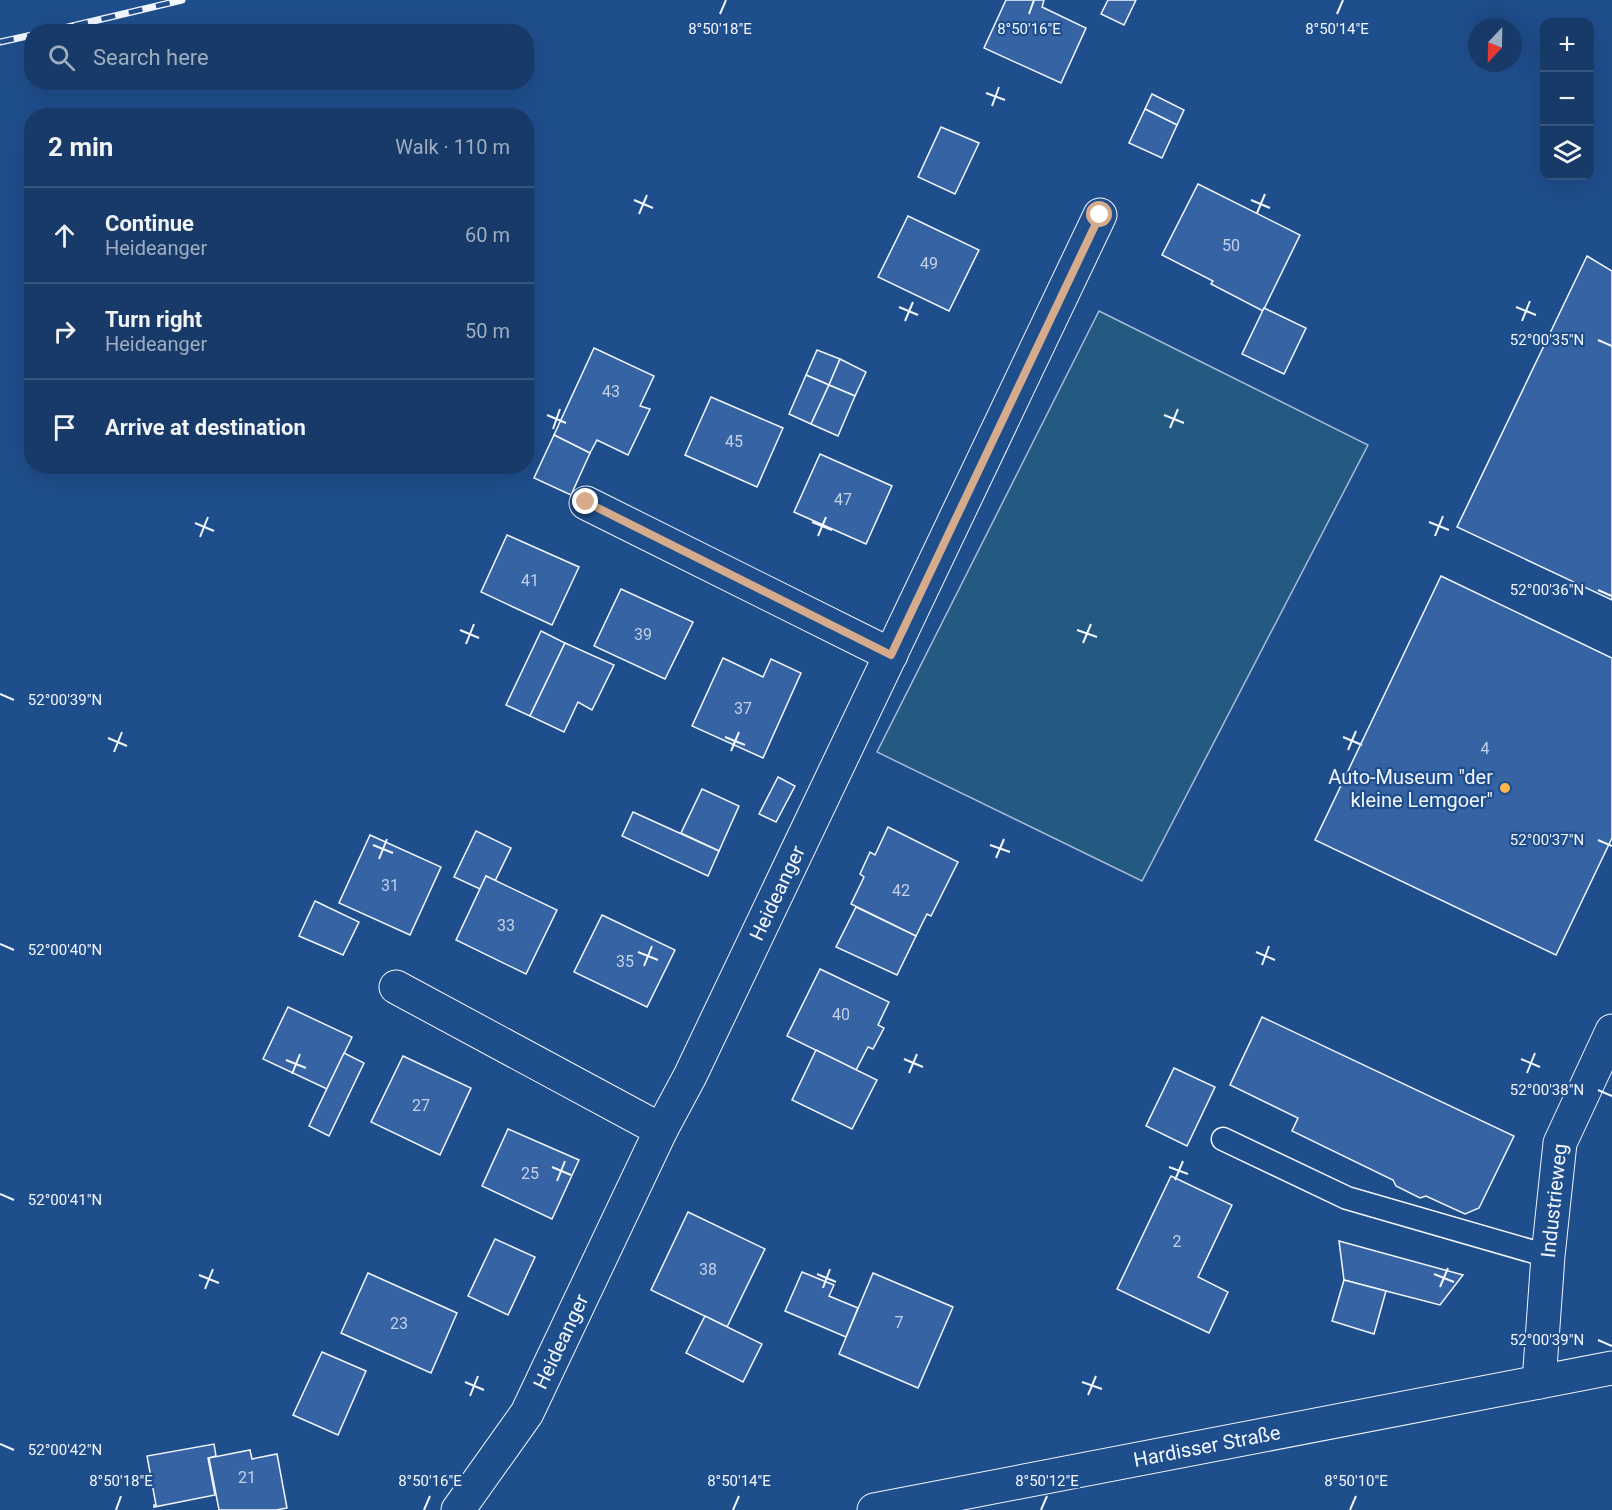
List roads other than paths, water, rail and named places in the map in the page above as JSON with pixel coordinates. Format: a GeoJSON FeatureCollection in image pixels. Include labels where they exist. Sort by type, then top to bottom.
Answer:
{"type":"FeatureCollection","features":[{"type":"Feature","properties":{"kind":"street","name":"Heideanger"},"geometry":{"type":"LineString","coordinates":[[458,1510],[527,1413],[1100,215]]}},
{"type":"Feature","properties":{"kind":"street"},"geometry":{"type":"LineString","coordinates":[[586,502],[891,655]]}},
{"type":"Feature","properties":{"kind":"street"},"geometry":{"type":"LineString","coordinates":[[396,987],[661,1130]]}},
{"type":"Feature","properties":{"kind":"street","name":"Industrieweg"},"geometry":{"type":"LineString","coordinates":[[1539,1382],[1548,1256],[1560,1143],[1612,1031]]}},
{"type":"Feature","properties":{"kind":"street","name":"Hardisser Straße"},"geometry":{"type":"LineString","coordinates":[[874,1510],[1612,1368]]}},
{"type":"Feature","properties":{"kind":"lane"},"geometry":{"type":"LineString","coordinates":[[1223,1139],[1347,1198],[1548,1256]]}},
{"type":"Feature","properties":{"kind":"railway"},"geometry":{"type":"LineString","coordinates":[[81,24],[182,0]]}},
{"type":"Feature","properties":{"kind":"railway"},"geometry":{"type":"LineString","coordinates":[[0,42],[24,37]]}},
{"type":"Feature","properties":{"kind":"place","name":"Auto-Museum \"der kleine Lemgoer\""},"geometry":{"type":"Point","coordinates":[1505,788]}}]}
